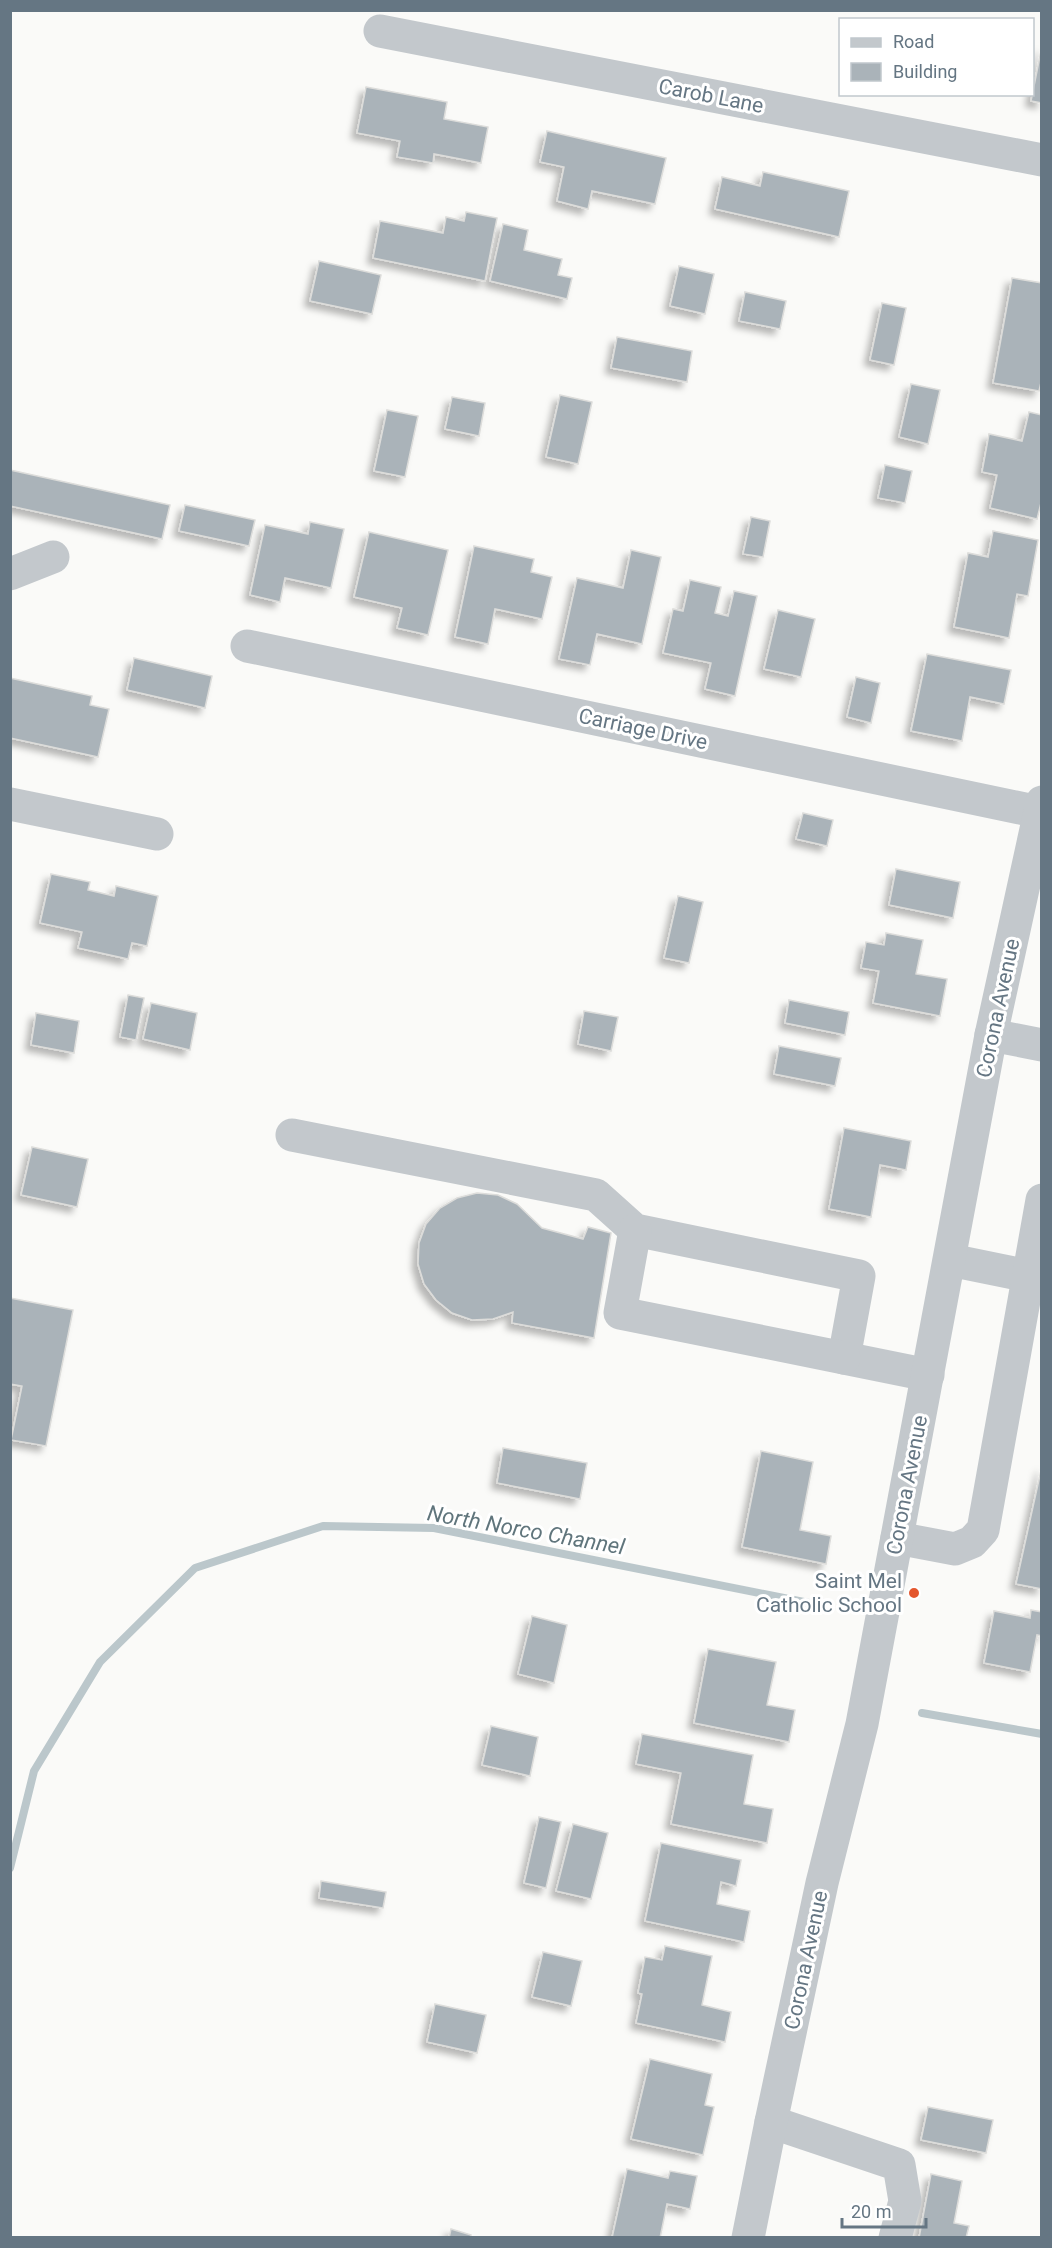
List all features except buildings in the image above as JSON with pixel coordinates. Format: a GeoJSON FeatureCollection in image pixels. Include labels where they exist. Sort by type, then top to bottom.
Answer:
{"type":"FeatureCollection","features":[{"type":"Feature","properties":{"kind":"street","name":"Carob Lane"},"geometry":{"type":"LineString","coordinates":[[380,31],[1041,160]]}},
{"type":"Feature","properties":{"kind":"street"},"geometry":{"type":"LineString","coordinates":[[10,574],[53,557]]}},
{"type":"Feature","properties":{"kind":"street","name":"Carriage Drive"},"geometry":{"type":"LineString","coordinates":[[247,646],[1040,807]]}},
{"type":"Feature","properties":{"kind":"street"},"geometry":{"type":"LineString","coordinates":[[10,804],[157,834]]}},
{"type":"Feature","properties":{"kind":"street","name":"Corona Avenue"},"geometry":{"type":"LineString","coordinates":[[748,2238],[822,1883],[862,1725],[991,1035],[1040,807]]}},
{"type":"Feature","properties":{"kind":"street"},"geometry":{"type":"LineString","coordinates":[[991,1035],[1041,1045]]}},
{"type":"Feature","properties":{"kind":"street"},"geometry":{"type":"LineString","coordinates":[[292,1135],[596,1195],[634,1230],[859,1276],[844,1358]]}},
{"type":"Feature","properties":{"kind":"street"},"geometry":{"type":"LineString","coordinates":[[897,1538],[956,1549],[972,1542],[983,1530],[1041,1200]]}},
{"type":"Feature","properties":{"kind":"street"},"geometry":{"type":"LineString","coordinates":[[634,1230],[620,1313],[928,1375]]}},
{"type":"Feature","properties":{"kind":"street"},"geometry":{"type":"LineString","coordinates":[[950,1260],[1028,1276]]}},
{"type":"Feature","properties":{"kind":"street"},"geometry":{"type":"LineString","coordinates":[[771,2122],[900,2165],[905,2201],[894,2238]]}},
{"type":"Feature","properties":{"kind":"waterway","name":"North Norco Channel"},"geometry":{"type":"LineString","coordinates":[[10,1868],[34,1771],[100,1662],[195,1568],[323,1526],[434,1528],[819,1605]]}},
{"type":"Feature","properties":{"kind":"waterway","name":"North Norco Channel"},"geometry":{"type":"LineString","coordinates":[[922,1713],[1042,1734]]}},
{"type":"Feature","properties":{"kind":"place","name":"Saint Mel Catholic School"},"geometry":{"type":"Point","coordinates":[914,1593]}}]}
